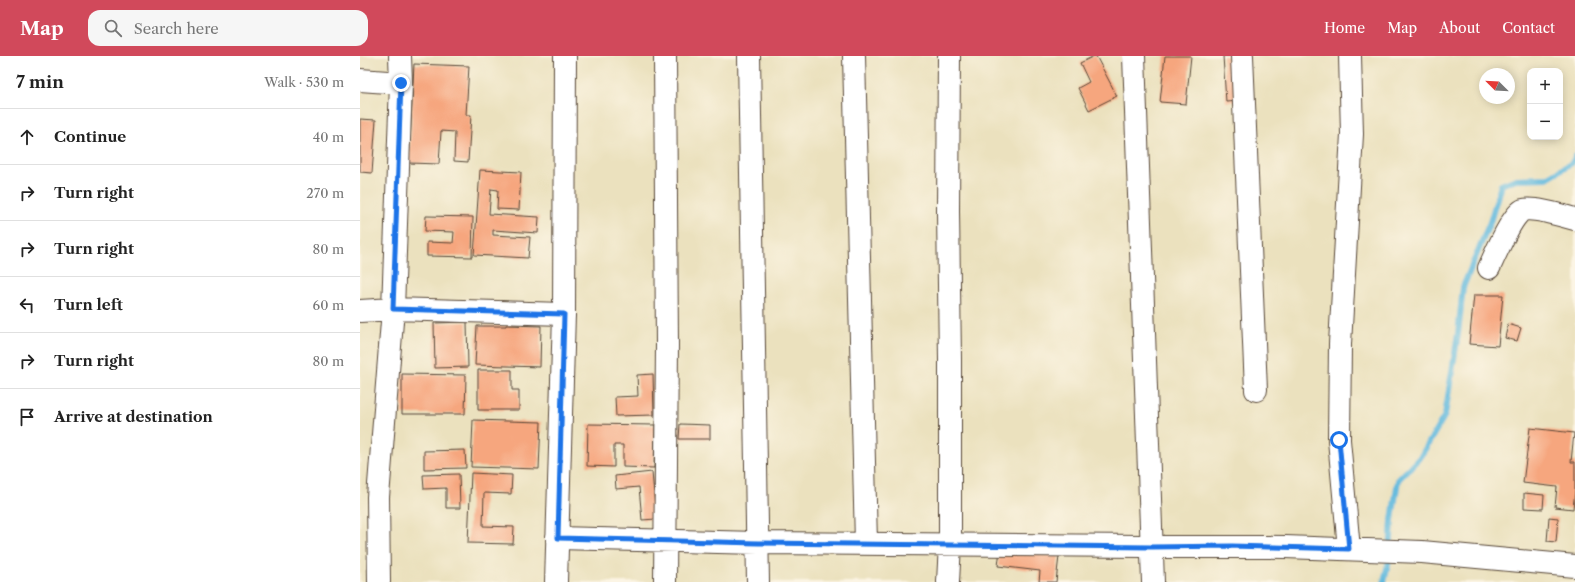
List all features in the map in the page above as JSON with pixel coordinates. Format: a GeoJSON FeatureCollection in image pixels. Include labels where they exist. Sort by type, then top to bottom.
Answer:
{"type":"FeatureCollection","features":[{"type":"Feature","properties":{"kind":"street"},"geometry":{"type":"LineString","coordinates":[[379,582],[369,496],[393,309],[401,83],[400,56]]}},
{"type":"Feature","properties":{"kind":"street"},"geometry":{"type":"LineString","coordinates":[[556,582],[564,314],[565,56]]}},
{"type":"Feature","properties":{"kind":"street"},"geometry":{"type":"LineString","coordinates":[[665,56],[667,345],[665,582]]}},
{"type":"Feature","properties":{"kind":"street"},"geometry":{"type":"LineString","coordinates":[[749,56],[758,582]]}},
{"type":"Feature","properties":{"kind":"street"},"geometry":{"type":"LineString","coordinates":[[854,56],[866,543]]}},
{"type":"Feature","properties":{"kind":"street"},"geometry":{"type":"LineString","coordinates":[[948,582],[950,544],[948,211],[949,56]]}},
{"type":"Feature","properties":{"kind":"street"},"geometry":{"type":"LineString","coordinates":[[1134,56],[1153,582]]}},
{"type":"Feature","properties":{"kind":"street"},"geometry":{"type":"LineString","coordinates":[[1242,56],[1256,390]]}},
{"type":"Feature","properties":{"kind":"street"},"geometry":{"type":"LineString","coordinates":[[1349,549],[1339,440],[1340,344],[1352,134],[1350,56]]}},
{"type":"Feature","properties":{"kind":"street"},"geometry":{"type":"LineString","coordinates":[[360,80],[401,83]]}},
{"type":"Feature","properties":{"kind":"street"},"geometry":{"type":"LineString","coordinates":[[1489,268],[1508,228],[1518,214],[1523,210],[1536,211],[1575,219]]}},
{"type":"Feature","properties":{"kind":"street"},"geometry":{"type":"LineString","coordinates":[[360,311],[393,309],[564,314]]}},
{"type":"Feature","properties":{"kind":"street"},"geometry":{"type":"LineString","coordinates":[[558,538],[758,543],[1152,547],[1232,546],[1349,549],[1422,552],[1575,566]]}},
{"type":"Feature","properties":{"kind":"building"},"geometry":{"type":"Polygon","coordinates":[[[1096,56],[1117,96],[1089,110],[1078,88],[1089,82],[1080,63],[1096,56]]]}},
{"type":"Feature","properties":{"kind":"building"},"geometry":{"type":"Polygon","coordinates":[[[1165,56],[1191,56],[1186,104],[1160,102],[1165,56]]]}},
{"type":"Feature","properties":{"kind":"building"},"geometry":{"type":"Polygon","coordinates":[[[1223,56],[1237,56],[1240,101],[1226,102],[1223,56]]]}},
{"type":"Feature","properties":{"kind":"building"},"geometry":{"type":"Polygon","coordinates":[[[414,64],[469,66],[466,115],[471,115],[468,162],[454,161],[455,132],[441,131],[439,164],[409,163],[414,64]]]}},
{"type":"Feature","properties":{"kind":"building"},"geometry":{"type":"Polygon","coordinates":[[[360,119],[376,120],[372,173],[360,172],[360,119]]]}},
{"type":"Feature","properties":{"kind":"building"},"geometry":{"type":"Polygon","coordinates":[[[480,170],[521,172],[519,210],[497,209],[498,190],[491,189],[489,214],[539,217],[538,233],[493,230],[493,235],[530,237],[528,258],[474,255],[480,170]]]}},
{"type":"Feature","properties":{"kind":"building"},"geometry":{"type":"Polygon","coordinates":[[[426,216],[473,217],[472,257],[427,256],[427,242],[453,243],[454,232],[425,231],[426,216]]]}},
{"type":"Feature","properties":{"kind":"building"},"geometry":{"type":"Polygon","coordinates":[[[1474,295],[1503,295],[1498,346],[1469,344],[1474,295]]]}},
{"type":"Feature","properties":{"kind":"building"},"geometry":{"type":"Polygon","coordinates":[[[467,322],[468,367],[435,368],[434,323],[467,322]]]}},
{"type":"Feature","properties":{"kind":"building"},"geometry":{"type":"Polygon","coordinates":[[[1508,324],[1521,328],[1517,341],[1505,338],[1508,324]]]}},
{"type":"Feature","properties":{"kind":"building"},"geometry":{"type":"Polygon","coordinates":[[[477,326],[541,326],[540,367],[475,365],[477,326]]]}},
{"type":"Feature","properties":{"kind":"building"},"geometry":{"type":"Polygon","coordinates":[[[478,370],[512,370],[512,390],[519,390],[519,410],[478,410],[478,370]]]}},
{"type":"Feature","properties":{"kind":"building"},"geometry":{"type":"Polygon","coordinates":[[[402,374],[466,375],[465,414],[402,414],[402,374]]]}},
{"type":"Feature","properties":{"kind":"building"},"geometry":{"type":"Polygon","coordinates":[[[653,374],[654,415],[616,416],[615,397],[638,396],[637,375],[653,374]]]}},
{"type":"Feature","properties":{"kind":"building"},"geometry":{"type":"Polygon","coordinates":[[[473,420],[541,422],[539,469],[471,467],[473,420]]]}},
{"type":"Feature","properties":{"kind":"building"},"geometry":{"type":"Polygon","coordinates":[[[588,424],[655,425],[654,468],[623,467],[623,445],[614,445],[614,467],[587,466],[588,424]]]}},
{"type":"Feature","properties":{"kind":"building"},"geometry":{"type":"Polygon","coordinates":[[[680,424],[710,425],[710,439],[679,439],[680,424]]]}},
{"type":"Feature","properties":{"kind":"building"},"geometry":{"type":"Polygon","coordinates":[[[1530,428],[1574,433],[1571,462],[1575,462],[1573,509],[1555,507],[1557,487],[1523,483],[1530,428]]]}},
{"type":"Feature","properties":{"kind":"building"},"geometry":{"type":"Polygon","coordinates":[[[465,450],[466,468],[424,469],[424,451],[465,450]]]}},
{"type":"Feature","properties":{"kind":"building"},"geometry":{"type":"Polygon","coordinates":[[[652,472],[656,519],[642,520],[639,487],[616,489],[615,476],[652,472]]]}},
{"type":"Feature","properties":{"kind":"building"},"geometry":{"type":"Polygon","coordinates":[[[471,473],[512,475],[511,494],[484,493],[483,526],[514,527],[513,544],[468,543],[471,473]]]}},
{"type":"Feature","properties":{"kind":"building"},"geometry":{"type":"Polygon","coordinates":[[[459,474],[460,508],[446,508],[446,488],[424,489],[423,475],[459,474]]]}},
{"type":"Feature","properties":{"kind":"building"},"geometry":{"type":"Polygon","coordinates":[[[1524,493],[1544,495],[1543,509],[1524,508],[1524,493]]]}},
{"type":"Feature","properties":{"kind":"building"},"geometry":{"type":"Polygon","coordinates":[[[1549,517],[1558,518],[1556,542],[1547,541],[1549,517]]]}},
{"type":"Feature","properties":{"kind":"building"},"geometry":{"type":"Polygon","coordinates":[[[1000,550],[1059,556],[1056,582],[1039,582],[1040,571],[998,566],[1000,550]]]}},
{"type":"Feature","properties":{"kind":"waterway"},"geometry":{"type":"LineString","coordinates":[[1384,582],[1390,555],[1392,520],[1398,480],[1421,456],[1445,415],[1458,334],[1463,287],[1490,222],[1501,185],[1516,179],[1547,178],[1572,163],[1575,157]]}},
{"type":"Feature","properties":{"kind":"route"},"geometry":{"type":"LineString","coordinates":[[401,83],[393,309],[564,314],[558,538],[758,543],[1152,547],[1232,546],[1349,549],[1339,440]]}}]}
